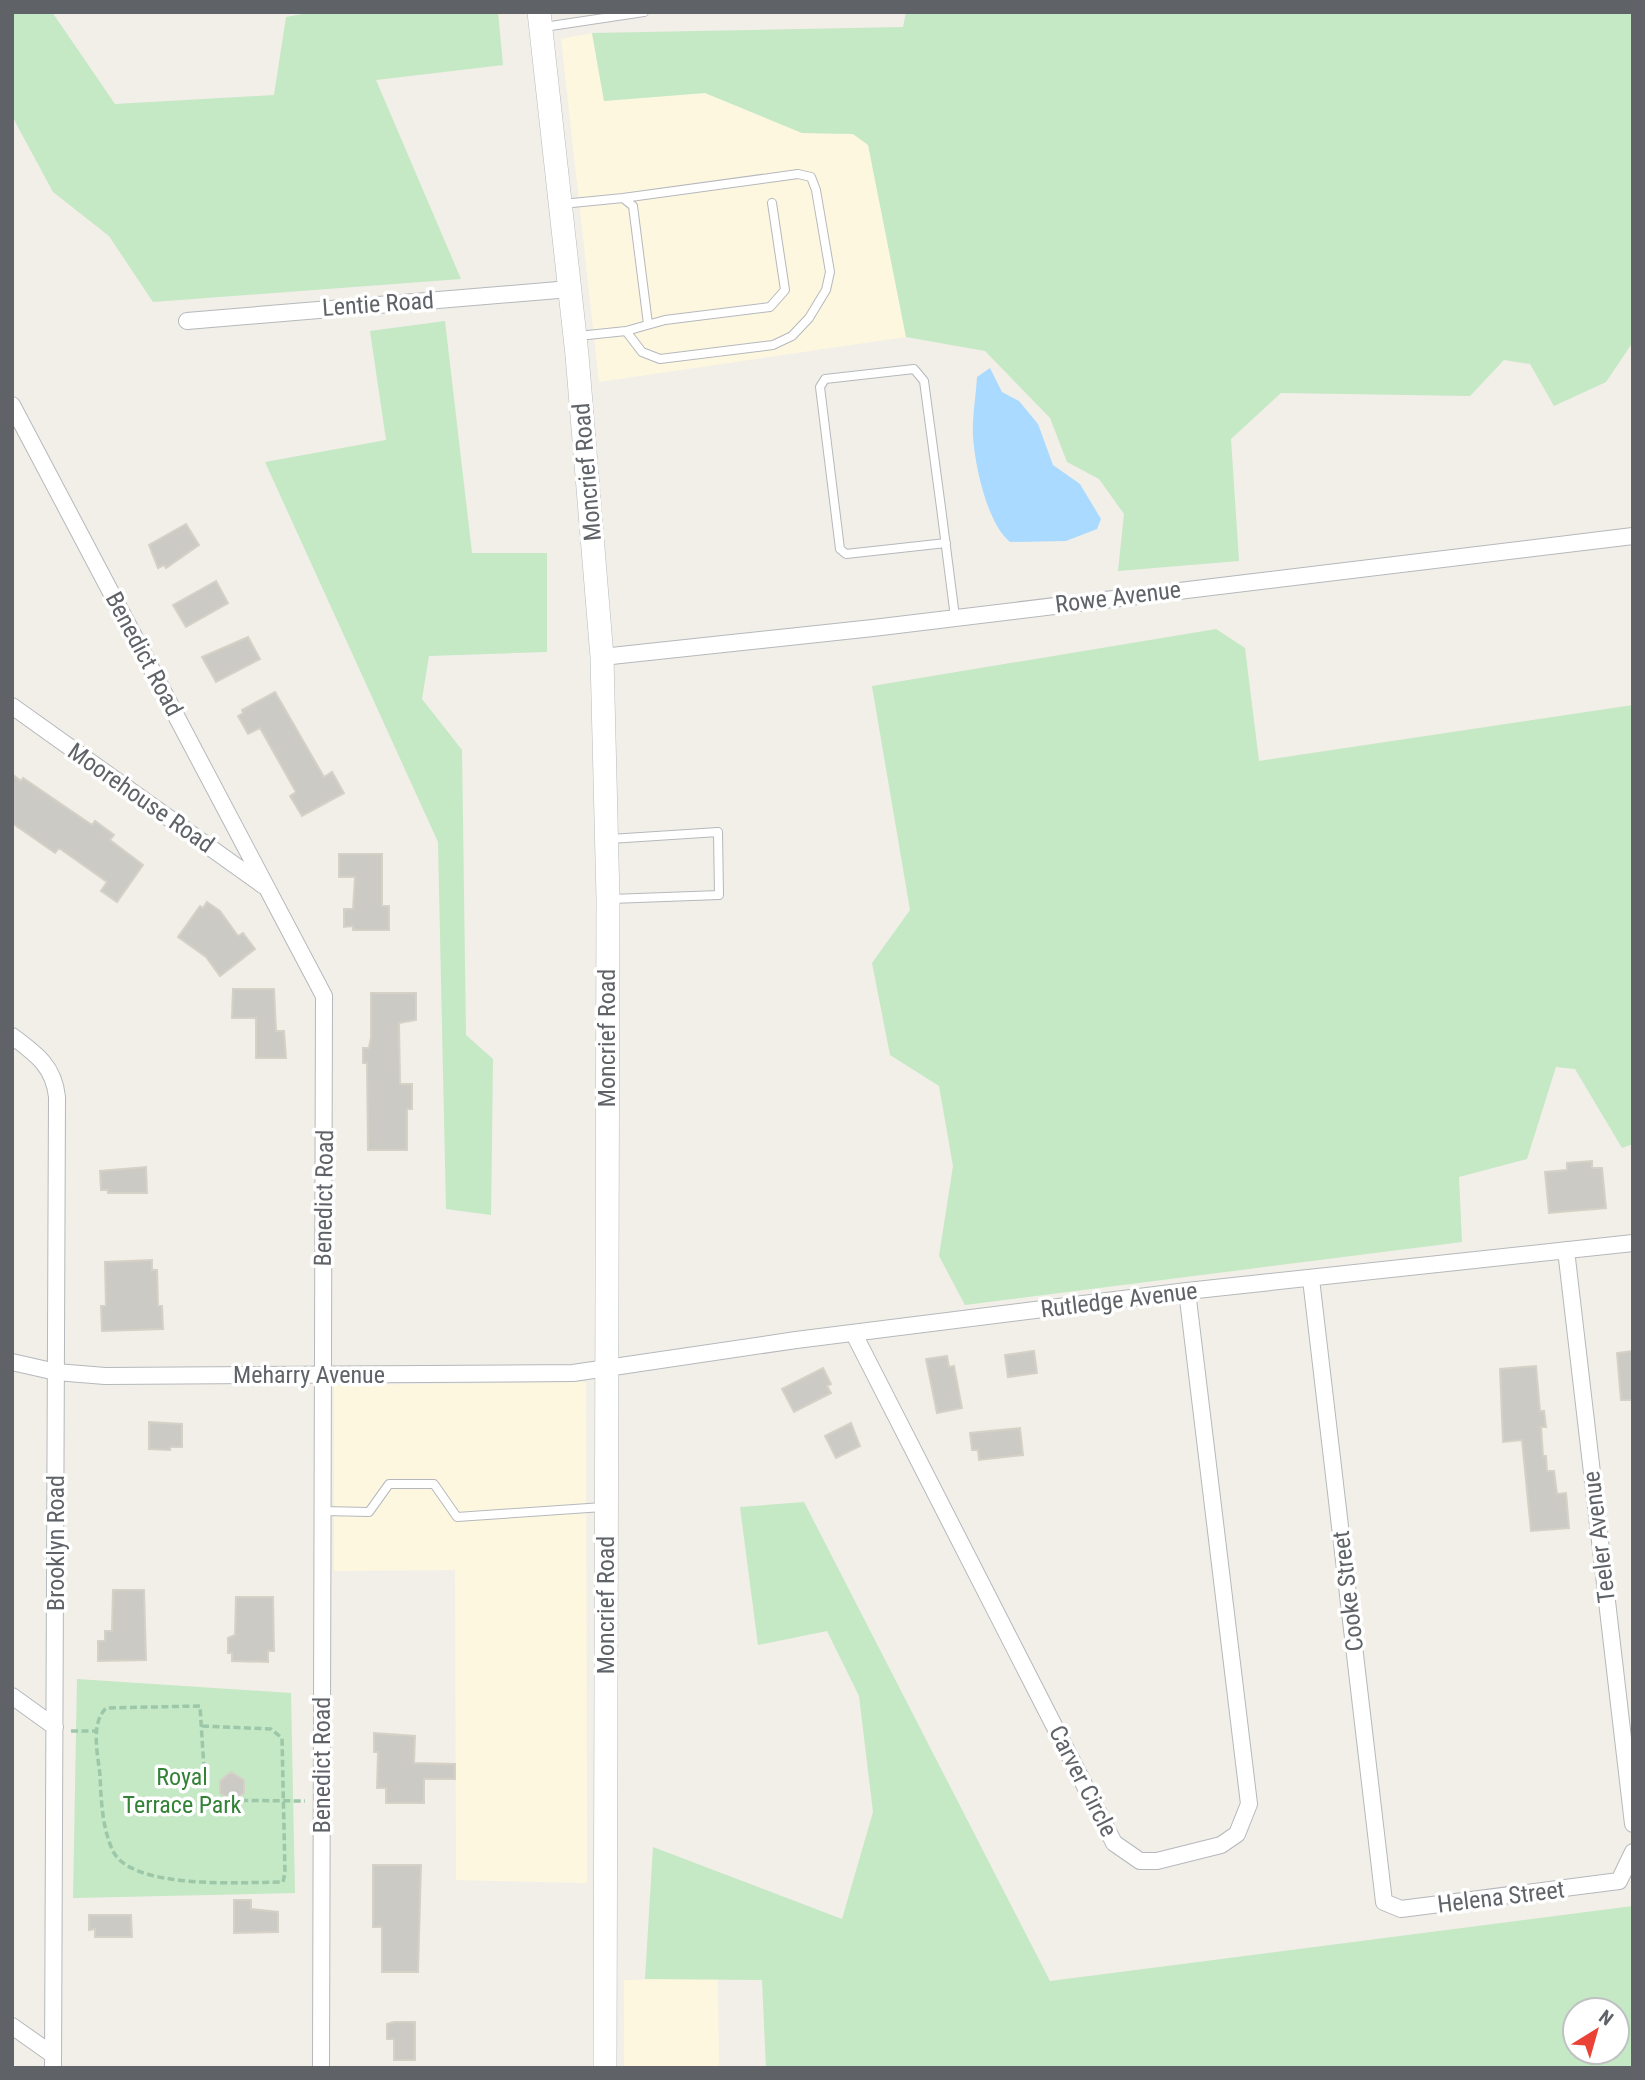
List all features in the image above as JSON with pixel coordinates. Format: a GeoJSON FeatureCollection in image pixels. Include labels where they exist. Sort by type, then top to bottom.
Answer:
{"type":"FeatureCollection","features":[{"type":"Feature","properties":{"kind":"main road","name":"Moncrief Road"},"geometry":{"type":"LineString","coordinates":[[540,20],[575,336],[602,657],[608,899],[605,2068]]}},
{"type":"Feature","properties":{"kind":"street","name":"Lentie Road"},"geometry":{"type":"LineString","coordinates":[[187,321],[570,289]]}},
{"type":"Feature","properties":{"kind":"street","name":"Benedict Road"},"geometry":{"type":"LineString","coordinates":[[12,405],[324,996],[321,2068]]}},
{"type":"Feature","properties":{"kind":"street","name":"Rowe Avenue"},"geometry":{"type":"LineString","coordinates":[[602,657],[1633,536]]}},
{"type":"Feature","properties":{"kind":"street","name":"Moorehouse Road"},"geometry":{"type":"LineString","coordinates":[[12,706],[269,889]]}},
{"type":"Feature","properties":{"kind":"street","name":"Brooklyn Road"},"geometry":{"type":"LineString","coordinates":[[12,1036],[38,1055],[56,1083],[56,1372],[61,1728],[53,2062]]}},
{"type":"Feature","properties":{"kind":"street","name":"Rutledge Avenue"},"geometry":{"type":"LineString","coordinates":[[607,1367],[1187,1291],[1633,1243]]}},
{"type":"Feature","properties":{"kind":"street","name":"Teeler Avenue"},"geometry":{"type":"LineString","coordinates":[[1566,1250],[1633,1824]]}},
{"type":"Feature","properties":{"kind":"street","name":"Cooke Street"},"geometry":{"type":"LineString","coordinates":[[1311,1279],[1384,1902]]}},
{"type":"Feature","properties":{"kind":"street","name":"Carver Circle"},"geometry":{"type":"LineString","coordinates":[[854,1334],[1114,1843],[1140,1861],[1157,1861],[1221,1845],[1237,1834],[1249,1804],[1187,1291]]}},
{"type":"Feature","properties":{"kind":"street","name":"Meharry Avenue"},"geometry":{"type":"LineString","coordinates":[[12,1362],[56,1372],[105,1376],[573,1373],[607,1367]]}},
{"type":"Feature","properties":{"kind":"street"},"geometry":{"type":"LineString","coordinates":[[12,1696],[61,1728]]}},
{"type":"Feature","properties":{"kind":"street","name":"Helena Street"},"geometry":{"type":"LineString","coordinates":[[1384,1902],[1401,1909],[1619,1881],[1633,1852]]}},
{"type":"Feature","properties":{"kind":"street"},"geometry":{"type":"LineString","coordinates":[[12,2026],[53,2062]]}},
{"type":"Feature","properties":{"kind":"lane"},"geometry":{"type":"LineString","coordinates":[[540,20],[644,12]]}},
{"type":"Feature","properties":{"kind":"lane"},"geometry":{"type":"LineString","coordinates":[[560,204],[798,174],[811,177],[816,190],[830,271],[826,290],[810,318],[792,336],[773,345],[660,359],[642,352],[626,331]]}},
{"type":"Feature","properties":{"kind":"lane"},"geometry":{"type":"LineString","coordinates":[[623,198],[633,206],[648,324]]}},
{"type":"Feature","properties":{"kind":"lane"},"geometry":{"type":"LineString","coordinates":[[575,336],[626,331],[648,324],[770,306],[785,290],[772,203]]}},
{"type":"Feature","properties":{"kind":"lane"},"geometry":{"type":"LineString","coordinates":[[946,543],[846,554],[840,549],[820,387],[825,379],[914,369],[924,381],[946,543],[955,617]]}},
{"type":"Feature","properties":{"kind":"lane"},"geometry":{"type":"LineString","coordinates":[[606,839],[718,832],[719,895],[608,899]]}},
{"type":"Feature","properties":{"kind":"lane"},"geometry":{"type":"LineString","coordinates":[[324,1511],[369,1512],[389,1484],[434,1484],[457,1517],[606,1506]]}},
{"type":"Feature","properties":{"kind":"path"},"geometry":{"type":"LineString","coordinates":[[202,1726],[271,1729],[282,1738],[284,1801],[283,1882],[169,1881],[137,1870],[113,1852],[101,1798],[97,1731],[100,1714],[106,1708],[200,1706],[206,1800],[284,1801],[305,1801]]}},
{"type":"Feature","properties":{"kind":"path"},"geometry":{"type":"LineString","coordinates":[[61,1728],[97,1731]]}},
{"type":"Feature","properties":{"kind":"shaded area"},"geometry":{"type":"Polygon","coordinates":[[[592,33],[604,101],[705,93],[802,133],[853,134],[869,145],[906,337],[599,382],[561,39],[592,33]]]}},
{"type":"Feature","properties":{"kind":"shaded area"},"geometry":{"type":"Polygon","coordinates":[[[586,1382],[587,1883],[456,1880],[455,1570],[334,1571],[334,1385],[586,1382]]]}},
{"type":"Feature","properties":{"kind":"shaded area"},"geometry":{"type":"Polygon","coordinates":[[[718,1978],[719,2068],[624,2068],[624,1980],[718,1978]]]}},
{"type":"Feature","properties":{"kind":"green space"},"geometry":{"type":"Polygon","coordinates":[[[12,12],[52,12],[115,104],[274,95],[286,17],[313,12],[498,12],[503,65],[376,80],[461,279],[153,302],[109,236],[53,192],[12,116],[12,12]]]}},
{"type":"Feature","properties":{"kind":"green space"},"geometry":{"type":"Polygon","coordinates":[[[906,12],[1633,12],[1633,342],[1606,382],[1554,406],[1530,364],[1504,360],[1470,396],[1281,393],[1231,439],[1239,561],[1118,571],[1124,514],[1099,479],[1067,462],[1050,418],[985,351],[906,337],[868,145],[853,134],[802,133],[705,93],[604,101],[592,33],[903,27],[906,12]]]}},
{"type":"Feature","properties":{"kind":"green space"},"geometry":{"type":"Polygon","coordinates":[[[445,321],[472,553],[547,553],[547,652],[429,656],[422,699],[462,750],[466,1035],[493,1059],[491,1215],[446,1209],[438,842],[265,462],[386,440],[370,331],[445,321]]]}},
{"type":"Feature","properties":{"kind":"green space"},"geometry":{"type":"Polygon","coordinates":[[[1216,629],[1245,648],[1259,761],[1633,705],[1633,1144],[1622,1148],[1575,1069],[1556,1067],[1527,1159],[1459,1177],[1462,1242],[965,1305],[939,1256],[953,1166],[939,1086],[890,1055],[872,963],[910,910],[872,686],[1216,629]]]}},
{"type":"Feature","properties":{"kind":"green space"},"geometry":{"type":"Polygon","coordinates":[[[804,1502],[1050,1981],[1633,1906],[1633,2068],[766,2068],[762,1980],[645,1979],[653,1847],[842,1919],[873,1812],[859,1696],[827,1631],[758,1645],[740,1507],[804,1502]]]}},
{"type":"Feature","properties":{"kind":"green space","name":"Royal Terrace Park"},"geometry":{"type":"Polygon","coordinates":[[[77,1679],[291,1693],[295,1893],[73,1898],[77,1679]]]}},
{"type":"Feature","properties":{"kind":"water"},"geometry":{"type":"Polygon","coordinates":[[[990,368],[1002,392],[1019,401],[1038,424],[1053,465],[1080,484],[1101,519],[1097,529],[1066,541],[1010,542],[1002,533],[984,493],[973,437],[977,377],[990,368]]]}},
{"type":"Feature","properties":{"kind":"building"},"geometry":{"type":"Polygon","coordinates":[[[186,524],[199,545],[166,568],[164,565],[158,568],[149,545],[186,524]]]}},
{"type":"Feature","properties":{"kind":"building"},"geometry":{"type":"Polygon","coordinates":[[[216,581],[228,603],[186,627],[173,605],[216,581]]]}},
{"type":"Feature","properties":{"kind":"building"},"geometry":{"type":"Polygon","coordinates":[[[248,637],[260,659],[216,682],[202,657],[248,637]]]}},
{"type":"Feature","properties":{"kind":"building"},"geometry":{"type":"Polygon","coordinates":[[[275,692],[324,777],[332,772],[344,793],[302,816],[290,796],[296,792],[260,728],[248,734],[238,716],[243,713],[242,710],[275,692]]]}},
{"type":"Feature","properties":{"kind":"building"},"geometry":{"type":"Polygon","coordinates":[[[12,774],[21,781],[23,778],[92,825],[95,821],[114,835],[110,840],[143,865],[117,902],[101,891],[107,882],[59,848],[55,853],[12,823],[12,774]]]}},
{"type":"Feature","properties":{"kind":"building"},"geometry":{"type":"Polygon","coordinates":[[[339,854],[382,854],[382,906],[389,906],[389,930],[353,930],[353,926],[344,927],[344,909],[353,909],[355,877],[339,877],[339,854]]]}},
{"type":"Feature","properties":{"kind":"building"},"geometry":{"type":"Polygon","coordinates":[[[207,902],[220,911],[238,936],[243,933],[255,949],[220,976],[206,957],[178,937],[200,906],[203,908],[207,902]]]}},
{"type":"Feature","properties":{"kind":"building"},"geometry":{"type":"Polygon","coordinates":[[[233,989],[274,989],[276,1031],[284,1031],[286,1058],[256,1058],[256,1018],[232,1018],[233,989]]]}},
{"type":"Feature","properties":{"kind":"building"},"geometry":{"type":"Polygon","coordinates":[[[371,993],[416,993],[416,1020],[399,1023],[400,1084],[412,1084],[412,1109],[407,1109],[407,1150],[368,1150],[367,1063],[363,1063],[363,1048],[369,1048],[371,1037],[371,993]]]}},
{"type":"Feature","properties":{"kind":"building"},"geometry":{"type":"Polygon","coordinates":[[[1592,1161],[1592,1168],[1602,1168],[1606,1208],[1549,1213],[1545,1172],[1567,1170],[1567,1163],[1592,1161]]]}},
{"type":"Feature","properties":{"kind":"building"},"geometry":{"type":"Polygon","coordinates":[[[146,1167],[147,1193],[108,1193],[108,1190],[101,1190],[100,1171],[146,1167]]]}},
{"type":"Feature","properties":{"kind":"building"},"geometry":{"type":"Polygon","coordinates":[[[152,1260],[152,1270],[157,1270],[158,1306],[162,1306],[163,1329],[102,1331],[101,1306],[106,1306],[105,1262],[152,1260]]]}},
{"type":"Feature","properties":{"kind":"building"},"geometry":{"type":"Polygon","coordinates":[[[1034,1351],[1037,1373],[1008,1377],[1005,1355],[1034,1351]]]}},
{"type":"Feature","properties":{"kind":"building"},"geometry":{"type":"Polygon","coordinates":[[[1633,1351],[1633,1400],[1621,1400],[1617,1353],[1633,1351]]]}},
{"type":"Feature","properties":{"kind":"building"},"geometry":{"type":"Polygon","coordinates":[[[947,1356],[949,1367],[954,1366],[962,1408],[937,1413],[926,1359],[947,1356]]]}},
{"type":"Feature","properties":{"kind":"building"},"geometry":{"type":"Polygon","coordinates":[[[1536,1366],[1540,1411],[1544,1411],[1546,1427],[1541,1427],[1543,1456],[1546,1456],[1547,1471],[1554,1471],[1557,1494],[1566,1493],[1569,1528],[1531,1531],[1522,1440],[1503,1442],[1500,1369],[1536,1366]]]}},
{"type":"Feature","properties":{"kind":"building"},"geometry":{"type":"Polygon","coordinates":[[[823,1368],[831,1384],[827,1386],[831,1393],[794,1412],[782,1389],[823,1368]]]}},
{"type":"Feature","properties":{"kind":"building"},"geometry":{"type":"Polygon","coordinates":[[[149,1422],[182,1424],[182,1447],[170,1447],[170,1450],[149,1449],[149,1422]]]}},
{"type":"Feature","properties":{"kind":"building"},"geometry":{"type":"Polygon","coordinates":[[[851,1423],[860,1446],[836,1458],[825,1436],[851,1423]]]}},
{"type":"Feature","properties":{"kind":"building"},"geometry":{"type":"Polygon","coordinates":[[[1020,1428],[1023,1455],[979,1460],[978,1450],[972,1450],[970,1433],[1020,1428]]]}},
{"type":"Feature","properties":{"kind":"building"},"geometry":{"type":"Polygon","coordinates":[[[113,1590],[144,1590],[146,1660],[98,1661],[98,1641],[105,1641],[105,1631],[112,1631],[113,1590]]]}},
{"type":"Feature","properties":{"kind":"building"},"geometry":{"type":"Polygon","coordinates":[[[236,1597],[273,1597],[274,1651],[268,1651],[268,1662],[232,1661],[232,1653],[228,1653],[228,1638],[235,1635],[236,1597]]]}},
{"type":"Feature","properties":{"kind":"building"},"geometry":{"type":"Polygon","coordinates":[[[374,1733],[415,1736],[414,1763],[455,1764],[455,1779],[424,1779],[424,1803],[386,1803],[386,1788],[377,1788],[378,1752],[374,1752],[374,1733]]]}},
{"type":"Feature","properties":{"kind":"building"},"geometry":{"type":"Polygon","coordinates":[[[231,1772],[244,1780],[244,1793],[232,1800],[220,1793],[220,1781],[231,1772]]]}},
{"type":"Feature","properties":{"kind":"building"},"geometry":{"type":"Polygon","coordinates":[[[373,1865],[421,1865],[418,1972],[382,1972],[382,1927],[373,1927],[373,1865]]]}},
{"type":"Feature","properties":{"kind":"building"},"geometry":{"type":"Polygon","coordinates":[[[234,1900],[251,1900],[251,1909],[278,1912],[278,1932],[234,1933],[234,1900]]]}},
{"type":"Feature","properties":{"kind":"building"},"geometry":{"type":"Polygon","coordinates":[[[89,1915],[131,1915],[132,1937],[95,1937],[95,1929],[89,1930],[89,1915]]]}},
{"type":"Feature","properties":{"kind":"building"},"geometry":{"type":"Polygon","coordinates":[[[415,2022],[415,2060],[394,2060],[394,2039],[387,2039],[387,2024],[415,2022]]]}}]}
